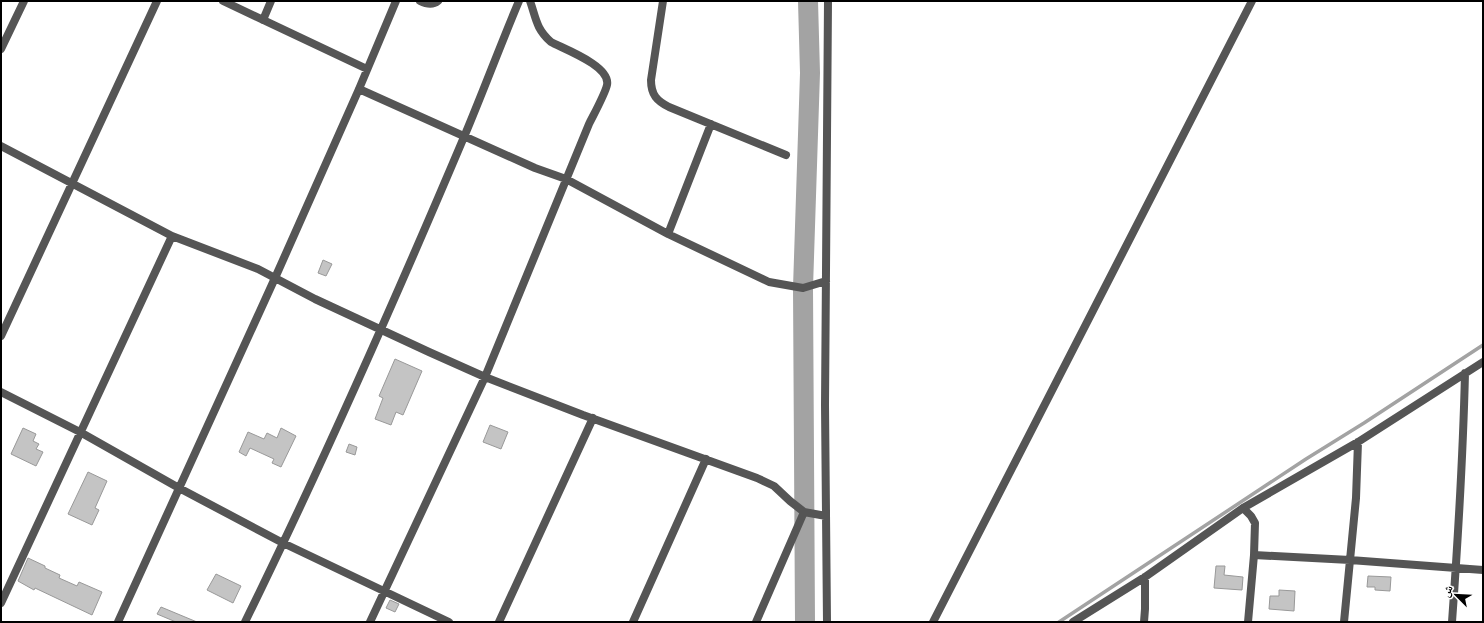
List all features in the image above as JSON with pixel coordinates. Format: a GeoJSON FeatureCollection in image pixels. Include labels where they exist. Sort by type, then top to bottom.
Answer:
{"type":"FeatureCollection","features":[{"type":"Feature","properties":{"kind":"street"},"geometry":{"type":"LineString","coordinates":[[1,49],[24,1]]}},
{"type":"Feature","properties":{"kind":"street"},"geometry":{"type":"LineString","coordinates":[[1,336],[157,1]]}},
{"type":"Feature","properties":{"kind":"street"},"geometry":{"type":"LineString","coordinates":[[223,1],[367,68]]}},
{"type":"Feature","properties":{"kind":"street"},"geometry":{"type":"LineString","coordinates":[[263,20],[270,1]]}},
{"type":"Feature","properties":{"kind":"street"},"geometry":{"type":"LineString","coordinates":[[118,622],[275,278],[359,89],[396,1]]}},
{"type":"Feature","properties":{"kind":"street"},"geometry":{"type":"LineString","coordinates":[[420,1],[428,4],[433,4],[438,1]]}},
{"type":"Feature","properties":{"kind":"street"},"geometry":{"type":"LineString","coordinates":[[244,622],[283,543],[380,330],[464,136],[519,1]]}},
{"type":"Feature","properties":{"kind":"street"},"geometry":{"type":"LineString","coordinates":[[370,622],[386,591],[485,376],[566,179],[607,84],[606,77],[598,66],[546,38],[535,22],[530,1]]}},
{"type":"Feature","properties":{"kind":"street"},"geometry":{"type":"LineString","coordinates":[[663,1],[651,80],[652,92],[659,102],[786,154]]}},
{"type":"Feature","properties":{"kind":"street"},"geometry":{"type":"LineString","coordinates":[[827,622],[826,281],[828,1]]}},
{"type":"Feature","properties":{"kind":"street"},"geometry":{"type":"LineString","coordinates":[[933,622],[1252,1]]}},
{"type":"Feature","properties":{"kind":"street"},"geometry":{"type":"LineString","coordinates":[[359,89],[535,168],[566,179],[668,234],[769,282],[803,288],[826,281]]}},
{"type":"Feature","properties":{"kind":"street"},"geometry":{"type":"LineString","coordinates":[[668,234],[711,124]]}},
{"type":"Feature","properties":{"kind":"street"},"geometry":{"type":"LineString","coordinates":[[1,146],[172,236],[258,269],[314,299],[380,330],[485,376],[774,486],[804,512],[826,516]]}},
{"type":"Feature","properties":{"kind":"street"},"geometry":{"type":"LineString","coordinates":[[1,603],[172,236]]}},
{"type":"Feature","properties":{"kind":"street"},"geometry":{"type":"LineString","coordinates":[[1073,622],[1145,577],[1243,508],[1358,442],[1483,362]]}},
{"type":"Feature","properties":{"kind":"street"},"geometry":{"type":"LineString","coordinates":[[1452,622],[1465,373]]}},
{"type":"Feature","properties":{"kind":"street"},"geometry":{"type":"LineString","coordinates":[[1,392],[80,432],[179,488],[283,543],[449,622]]}},
{"type":"Feature","properties":{"kind":"street"},"geometry":{"type":"LineString","coordinates":[[499,622],[594,418]]}},
{"type":"Feature","properties":{"kind":"street"},"geometry":{"type":"LineString","coordinates":[[1344,622],[1356,498],[1358,442]]}},
{"type":"Feature","properties":{"kind":"street"},"geometry":{"type":"LineString","coordinates":[[633,622],[706,459]]}},
{"type":"Feature","properties":{"kind":"street"},"geometry":{"type":"LineString","coordinates":[[1243,508],[1251,516],[1255,523],[1254,555],[1248,622]]}},
{"type":"Feature","properties":{"kind":"street"},"geometry":{"type":"LineString","coordinates":[[756,622],[804,512]]}},
{"type":"Feature","properties":{"kind":"street"},"geometry":{"type":"LineString","coordinates":[[1254,555],[1350,560],[1483,570]]}},
{"type":"Feature","properties":{"kind":"street"},"geometry":{"type":"LineString","coordinates":[[1144,622],[1145,577]]}},
{"type":"Feature","properties":{"kind":"building"},"geometry":{"type":"Polygon","coordinates":[[[323,260],[332,264],[326,276],[318,273],[323,260]]]}},
{"type":"Feature","properties":{"kind":"building"},"geometry":{"type":"Polygon","coordinates":[[[395,359],[422,371],[403,415],[396,412],[391,425],[375,419],[383,398],[379,396],[395,359]]]}},
{"type":"Feature","properties":{"kind":"building"},"geometry":{"type":"Polygon","coordinates":[[[490,425],[508,432],[501,449],[483,442],[490,425]]]}},
{"type":"Feature","properties":{"kind":"building"},"geometry":{"type":"Polygon","coordinates":[[[23,428],[36,434],[33,441],[39,444],[36,449],[43,452],[36,466],[11,454],[23,428]]]}},
{"type":"Feature","properties":{"kind":"building"},"geometry":{"type":"Polygon","coordinates":[[[281,428],[296,436],[281,467],[272,463],[274,459],[250,448],[246,456],[239,452],[248,432],[264,439],[267,433],[277,438],[281,428]]]}},
{"type":"Feature","properties":{"kind":"building"},"geometry":{"type":"Polygon","coordinates":[[[349,444],[357,447],[355,455],[346,452],[349,444]]]}},
{"type":"Feature","properties":{"kind":"building"},"geometry":{"type":"Polygon","coordinates":[[[88,472],[107,481],[95,508],[99,510],[92,525],[68,514],[88,472]]]}},
{"type":"Feature","properties":{"kind":"building"},"geometry":{"type":"Polygon","coordinates":[[[28,558],[60,575],[59,578],[77,586],[79,582],[102,592],[92,615],[35,588],[34,590],[18,581],[28,558]]]}},
{"type":"Feature","properties":{"kind":"building"},"geometry":{"type":"Polygon","coordinates":[[[1216,566],[1225,566],[1224,575],[1243,577],[1242,590],[1214,588],[1216,566]]]}},
{"type":"Feature","properties":{"kind":"building"},"geometry":{"type":"Polygon","coordinates":[[[216,574],[241,586],[233,603],[207,590],[216,574]]]}},
{"type":"Feature","properties":{"kind":"building"},"geometry":{"type":"Polygon","coordinates":[[[1368,576],[1391,577],[1390,591],[1375,590],[1375,587],[1367,587],[1368,576]]]}},
{"type":"Feature","properties":{"kind":"building"},"geometry":{"type":"Polygon","coordinates":[[[1279,590],[1295,591],[1294,611],[1269,609],[1270,596],[1279,596],[1279,590]]]}},
{"type":"Feature","properties":{"kind":"building"},"geometry":{"type":"Polygon","coordinates":[[[390,600],[399,604],[395,612],[386,608],[390,600]]]}},
{"type":"Feature","properties":{"kind":"building"},"geometry":{"type":"Polygon","coordinates":[[[161,607],[197,622],[176,622],[157,614],[161,607]]]}},
{"type":"Feature","properties":{"kind":"waterway"},"geometry":{"type":"LineString","coordinates":[[805,622],[803,288],[810,73],[808,1]]}},
{"type":"Feature","properties":{"kind":"waterway"},"geometry":{"type":"LineString","coordinates":[[1059,622],[1306,459],[1483,345]]}}]}
